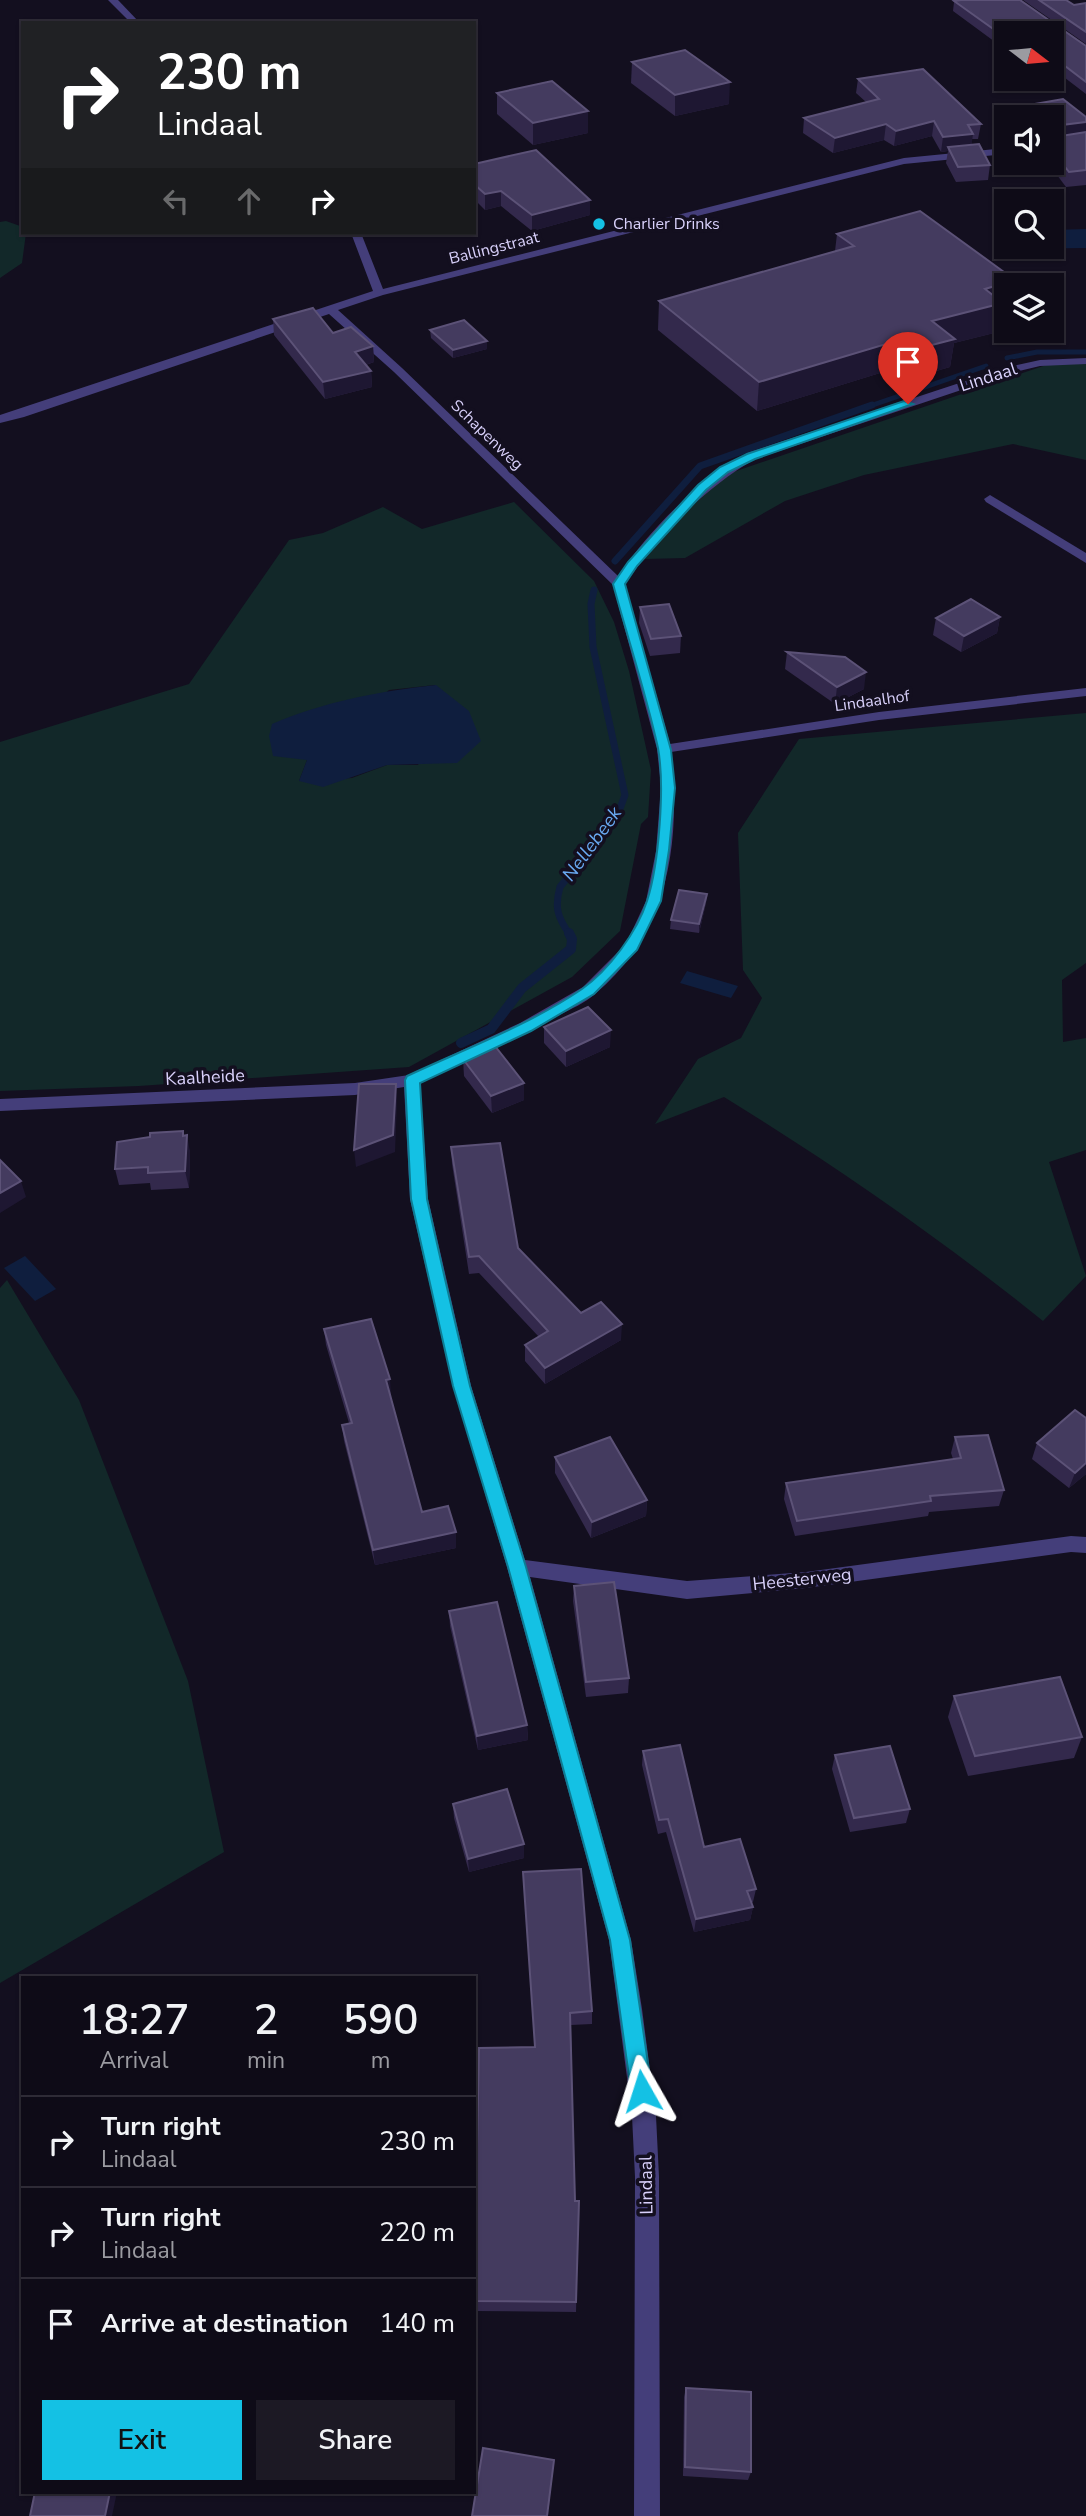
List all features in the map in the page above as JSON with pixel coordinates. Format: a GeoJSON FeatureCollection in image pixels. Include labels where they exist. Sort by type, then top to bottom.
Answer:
{"type":"FeatureCollection","features":[{"type":"Feature","properties":{"kind":"street"},"geometry":{"type":"LineString","coordinates":[[113,0],[134,21]]}},
{"type":"Feature","properties":{"kind":"street","name":"Ballingstraat"},"geometry":{"type":"LineString","coordinates":[[0,419],[379,293],[904,161],[994,152]]}},
{"type":"Feature","properties":{"kind":"street"},"geometry":{"type":"LineString","coordinates":[[357,235],[379,293]]}},
{"type":"Feature","properties":{"kind":"street","name":"Schapenweg"},"geometry":{"type":"LineString","coordinates":[[331,310],[398,370],[619,584]]}},
{"type":"Feature","properties":{"kind":"street","name":"Lindaal"},"geometry":{"type":"LineString","coordinates":[[619,584],[632,564],[702,488],[724,470],[751,456],[1013,369],[1040,363],[1086,361]]}},
{"type":"Feature","properties":{"kind":"street"},"geometry":{"type":"LineString","coordinates":[[990,499],[1086,559]]}},
{"type":"Feature","properties":{"kind":"street"},"geometry":{"type":"LineString","coordinates":[[412,1080],[526,1027],[589,991],[632,947],[654,901],[663,850],[668,788],[664,750],[619,584]]}},
{"type":"Feature","properties":{"kind":"street","name":"Lindaalhof"},"geometry":{"type":"LineString","coordinates":[[664,750],[879,716],[1086,692]]}},
{"type":"Feature","properties":{"kind":"street","name":"Lindaal"},"geometry":{"type":"LineString","coordinates":[[412,1080],[419,1199],[462,1386],[517,1567],[620,1940],[639,2067],[647,2178],[647,2516]]}},
{"type":"Feature","properties":{"kind":"street","name":"Kaalheide"},"geometry":{"type":"LineString","coordinates":[[0,1105],[355,1089],[412,1080]]}},
{"type":"Feature","properties":{"kind":"street","name":"Heesterweg"},"geometry":{"type":"LineString","coordinates":[[517,1567],[687,1590],[806,1580],[1071,1544],[1086,1545]]}},
{"type":"Feature","properties":{"kind":"green space"},"geometry":{"type":"Polygon","coordinates":[[[6,221],[21,226],[21,235],[26,235],[22,263],[0,278],[0,222],[6,221]]]}},
{"type":"Feature","properties":{"kind":"green space"},"geometry":{"type":"Polygon","coordinates":[[[1055,362],[1086,364],[1086,460],[1013,444],[864,475],[785,501],[685,558],[645,559],[713,479],[1055,362]]]}},
{"type":"Feature","properties":{"kind":"green space"},"geometry":{"type":"Polygon","coordinates":[[[514,502],[594,581],[614,622],[629,671],[651,770],[648,817],[641,824],[620,931],[572,977],[409,1067],[139,1086],[0,1091],[0,742],[189,684],[289,540],[323,533],[383,507],[422,529],[514,502]],[[435,685],[389,690],[307,760],[299,781],[352,778],[387,765],[418,765],[452,699],[435,685]]]}},
{"type":"Feature","properties":{"kind":"green space"},"geometry":{"type":"Polygon","coordinates":[[[1086,713],[1086,963],[1062,980],[1063,1042],[1086,1038],[1086,1150],[1049,1162],[1086,1276],[1043,1321],[887,1204],[724,1097],[655,1124],[698,1059],[741,1038],[762,998],[743,970],[738,833],[799,739],[1086,713]]]}},
{"type":"Feature","properties":{"kind":"green space"},"geometry":{"type":"Polygon","coordinates":[[[7,1280],[79,1400],[188,1681],[224,1852],[0,1983],[0,1288],[7,1280]]]}},
{"type":"Feature","properties":{"kind":"water"},"geometry":{"type":"Polygon","coordinates":[[[1086,229],[1086,248],[1064,248],[1064,230],[1086,229]]]}},
{"type":"Feature","properties":{"kind":"water"},"geometry":{"type":"Polygon","coordinates":[[[436,685],[469,711],[481,741],[457,763],[387,765],[323,787],[299,781],[307,760],[273,756],[269,736],[272,724],[311,709],[352,698],[436,685]]]}},
{"type":"Feature","properties":{"kind":"water"},"geometry":{"type":"Polygon","coordinates":[[[687,971],[738,986],[731,998],[680,983],[687,971]]]}},
{"type":"Feature","properties":{"kind":"water"},"geometry":{"type":"Polygon","coordinates":[[[25,1256],[56,1289],[35,1301],[4,1268],[25,1256]]]}},
{"type":"Feature","properties":{"kind":"building"},"geometry":{"type":"Polygon","coordinates":[[[1020,0],[1050,21],[994,21],[994,29],[954,1],[1020,0]]]}},
{"type":"Feature","properties":{"kind":"building"},"geometry":{"type":"Polygon","coordinates":[[[1039,0],[1066,0],[1074,5],[1086,3],[1086,32],[1039,0]]]}},
{"type":"Feature","properties":{"kind":"building"},"geometry":{"type":"Polygon","coordinates":[[[1064,31],[1086,46],[1086,82],[1064,65],[1064,31]]]}},
{"type":"Feature","properties":{"kind":"building"},"geometry":{"type":"Polygon","coordinates":[[[685,50],[730,82],[675,95],[632,62],[685,50]]]}},
{"type":"Feature","properties":{"kind":"building"},"geometry":{"type":"Polygon","coordinates":[[[923,69],[981,124],[968,125],[973,134],[943,137],[934,121],[896,131],[886,124],[835,138],[804,118],[879,99],[858,79],[923,69]]]}},
{"type":"Feature","properties":{"kind":"building"},"geometry":{"type":"Polygon","coordinates":[[[552,81],[588,111],[533,123],[497,93],[552,81]]]}},
{"type":"Feature","properties":{"kind":"building"},"geometry":{"type":"Polygon","coordinates":[[[1063,99],[1086,117],[1086,122],[1064,125],[1064,105],[1029,105],[1063,99]]]}},
{"type":"Feature","properties":{"kind":"building"},"geometry":{"type":"Polygon","coordinates":[[[1086,132],[1086,170],[1069,172],[1064,166],[1064,136],[1086,132]]]}},
{"type":"Feature","properties":{"kind":"building"},"geometry":{"type":"Polygon","coordinates":[[[979,144],[990,165],[958,167],[948,147],[979,144]]]}},
{"type":"Feature","properties":{"kind":"building"},"geometry":{"type":"Polygon","coordinates":[[[536,150],[590,200],[532,215],[501,191],[485,194],[476,186],[476,164],[536,150]]]}},
{"type":"Feature","properties":{"kind":"building"},"geometry":{"type":"Polygon","coordinates":[[[920,211],[1005,273],[994,273],[994,286],[985,289],[994,296],[994,305],[932,321],[955,339],[909,351],[896,341],[759,382],[659,301],[854,246],[837,234],[920,211]]]}},
{"type":"Feature","properties":{"kind":"building"},"geometry":{"type":"Polygon","coordinates":[[[313,308],[333,333],[351,327],[373,346],[355,352],[371,371],[323,382],[273,319],[313,308]]]}},
{"type":"Feature","properties":{"kind":"building"},"geometry":{"type":"Polygon","coordinates":[[[464,320],[487,341],[453,350],[430,330],[464,320]]]}},
{"type":"Feature","properties":{"kind":"building"},"geometry":{"type":"Polygon","coordinates":[[[971,599],[1000,617],[964,636],[936,618],[971,599]]]}},
{"type":"Feature","properties":{"kind":"building"},"geometry":{"type":"Polygon","coordinates":[[[669,604],[681,636],[651,639],[640,607],[669,604]]]}},
{"type":"Feature","properties":{"kind":"building"},"geometry":{"type":"Polygon","coordinates":[[[787,652],[845,657],[866,672],[837,687],[787,652]]]}},
{"type":"Feature","properties":{"kind":"building"},"geometry":{"type":"Polygon","coordinates":[[[679,890],[707,894],[699,924],[671,920],[679,890]]]}},
{"type":"Feature","properties":{"kind":"building"},"geometry":{"type":"Polygon","coordinates":[[[588,1007],[611,1030],[566,1051],[544,1027],[588,1007]]]}},
{"type":"Feature","properties":{"kind":"building"},"geometry":{"type":"Polygon","coordinates":[[[495,1046],[524,1083],[491,1096],[463,1059],[495,1046]]]}},
{"type":"Feature","properties":{"kind":"building"},"geometry":{"type":"Polygon","coordinates":[[[359,1084],[396,1084],[393,1135],[354,1150],[359,1084]]]}},
{"type":"Feature","properties":{"kind":"building"},"geometry":{"type":"Polygon","coordinates":[[[183,1131],[183,1136],[187,1135],[185,1171],[148,1173],[148,1167],[115,1169],[117,1142],[150,1137],[150,1133],[183,1131]]]}},
{"type":"Feature","properties":{"kind":"building"},"geometry":{"type":"Polygon","coordinates":[[[500,1143],[518,1248],[581,1313],[601,1302],[622,1324],[545,1368],[525,1345],[548,1331],[479,1256],[469,1257],[451,1147],[500,1143]]]}},
{"type":"Feature","properties":{"kind":"building"},"geometry":{"type":"Polygon","coordinates":[[[0,1160],[21,1181],[0,1193],[0,1160]]]}},
{"type":"Feature","properties":{"kind":"building"},"geometry":{"type":"Polygon","coordinates":[[[371,1319],[390,1379],[386,1380],[422,1512],[448,1506],[456,1532],[373,1550],[342,1425],[352,1423],[324,1329],[371,1319]]]}},
{"type":"Feature","properties":{"kind":"building"},"geometry":{"type":"Polygon","coordinates":[[[1075,1410],[1086,1418],[1086,1463],[1075,1473],[1037,1443],[1075,1410]]]}},
{"type":"Feature","properties":{"kind":"building"},"geometry":{"type":"Polygon","coordinates":[[[988,1435],[1004,1490],[930,1496],[931,1501],[797,1521],[786,1483],[961,1458],[955,1437],[988,1435]]]}},
{"type":"Feature","properties":{"kind":"building"},"geometry":{"type":"Polygon","coordinates":[[[610,1437],[647,1500],[592,1522],[555,1457],[610,1437]]]}},
{"type":"Feature","properties":{"kind":"building"},"geometry":{"type":"Polygon","coordinates":[[[614,1582],[629,1678],[586,1682],[574,1586],[614,1582]]]}},
{"type":"Feature","properties":{"kind":"building"},"geometry":{"type":"Polygon","coordinates":[[[497,1602],[527,1725],[477,1736],[449,1611],[497,1602]]]}},
{"type":"Feature","properties":{"kind":"building"},"geometry":{"type":"Polygon","coordinates":[[[1060,1677],[1082,1737],[975,1756],[954,1696],[1060,1677]]]}},
{"type":"Feature","properties":{"kind":"building"},"geometry":{"type":"Polygon","coordinates":[[[680,1745],[704,1847],[740,1839],[756,1889],[747,1891],[753,1907],[696,1919],[668,1819],[659,1820],[643,1751],[680,1745]]]}},
{"type":"Feature","properties":{"kind":"building"},"geometry":{"type":"Polygon","coordinates":[[[890,1746],[910,1809],[854,1818],[835,1755],[890,1746]]]}},
{"type":"Feature","properties":{"kind":"building"},"geometry":{"type":"Polygon","coordinates":[[[507,1789],[524,1844],[468,1859],[453,1804],[507,1789]]]}},
{"type":"Feature","properties":{"kind":"building"},"geometry":{"type":"Polygon","coordinates":[[[581,1869],[592,2011],[570,2013],[575,2201],[579,2201],[576,2302],[476,2301],[479,2048],[535,2047],[523,1872],[581,1869]]]}},
{"type":"Feature","properties":{"kind":"building"},"geometry":{"type":"Polygon","coordinates":[[[686,2388],[751,2392],[751,2472],[685,2467],[686,2388]]]}},
{"type":"Feature","properties":{"kind":"building"},"geometry":{"type":"Polygon","coordinates":[[[483,2448],[554,2460],[547,2516],[472,2516],[483,2448]]]}},
{"type":"Feature","properties":{"kind":"building"},"geometry":{"type":"Polygon","coordinates":[[[35,2494],[110,2494],[105,2516],[30,2516],[35,2494]]]}},
{"type":"Feature","properties":{"kind":"waterway","name":"Nellebeek"},"geometry":{"type":"LineString","coordinates":[[1007,358],[1037,352],[1086,352]]}},
{"type":"Feature","properties":{"kind":"waterway","name":"Nellebeek"},"geometry":{"type":"LineString","coordinates":[[867,407],[986,366]]}},
{"type":"Feature","properties":{"kind":"waterway","name":"Nellebeek"},"geometry":{"type":"LineString","coordinates":[[615,561],[700,466],[872,405]]}},
{"type":"Feature","properties":{"kind":"waterway","name":"Nellebeek"},"geometry":{"type":"LineString","coordinates":[[570,935],[558,912],[560,887],[618,814],[625,795],[593,647],[591,604],[594,590]]}},
{"type":"Feature","properties":{"kind":"waterway","name":"Nellebeek"},"geometry":{"type":"LineString","coordinates":[[461,1043],[491,1029],[522,988],[571,949],[570,935]]}},
{"type":"Feature","properties":{"kind":"place","name":"Charlier Drinks"},"geometry":{"type":"Point","coordinates":[599,224]}},
{"type":"Feature","properties":{"kind":"route"},"geometry":{"type":"LineString","coordinates":[[642,2091],[620,1940],[517,1567],[462,1386],[437,1279],[419,1199],[412,1080],[526,1027],[589,991],[632,947],[654,901],[663,850],[668,788],[664,750],[619,584],[632,564],[702,488],[724,470],[751,456],[908,404]]}}]}
